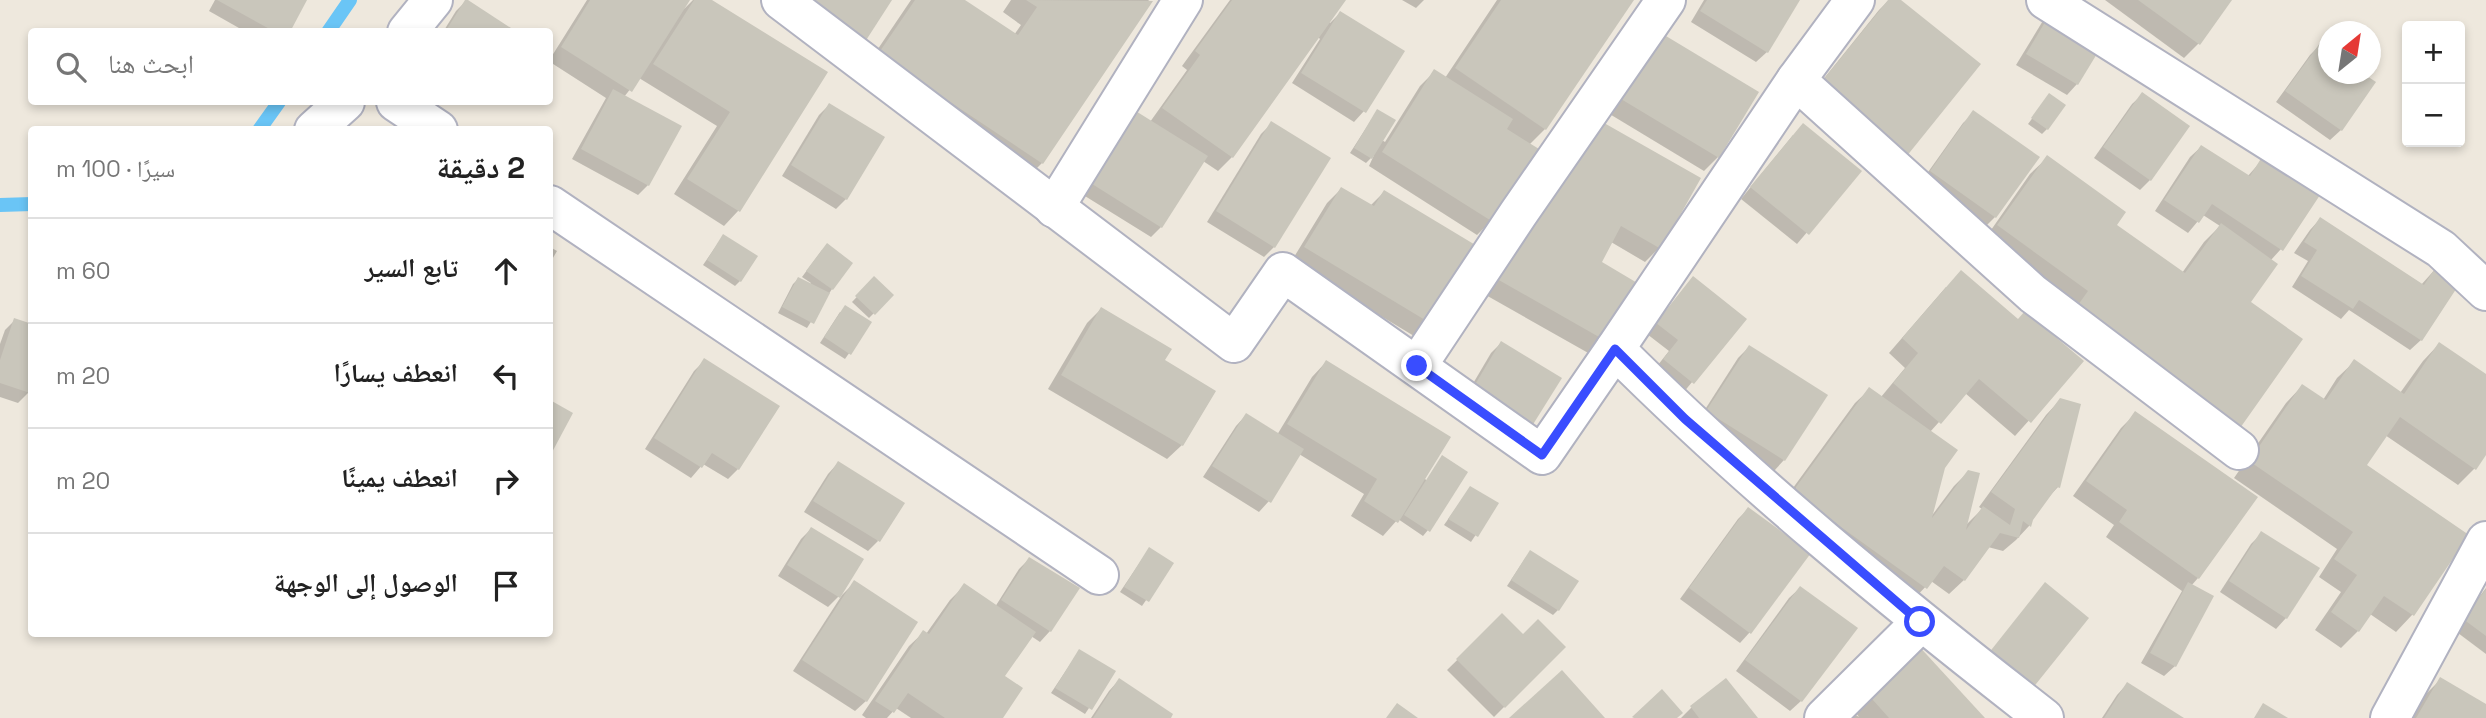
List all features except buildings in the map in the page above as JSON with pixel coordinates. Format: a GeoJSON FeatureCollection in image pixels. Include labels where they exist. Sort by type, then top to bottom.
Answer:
{"type":"FeatureCollection","features":[{"type":"Feature","properties":{"kind":"street"},"geometry":{"type":"LineString","coordinates":[[410,28],[433,0]]}},
{"type":"Feature","properties":{"kind":"street"},"geometry":{"type":"LineString","coordinates":[[781,0],[1234,344],[1283,272],[1542,455],[1796,80],[1855,0]]}},
{"type":"Feature","properties":{"kind":"street"},"geometry":{"type":"LineString","coordinates":[[1054,208],[1183,0]]}},
{"type":"Feature","properties":{"kind":"street"},"geometry":{"type":"LineString","coordinates":[[1417,366],[1666,0]]}},
{"type":"Feature","properties":{"kind":"street"},"geometry":{"type":"LineString","coordinates":[[2046,0],[2441,248],[2486,291]]}},
{"type":"Feature","properties":{"kind":"street"},"geometry":{"type":"LineString","coordinates":[[1796,80],[2033,294],[2239,450]]}},
{"type":"Feature","properties":{"kind":"street"},"geometry":{"type":"LineString","coordinates":[[318,126],[342,105]]}},
{"type":"Feature","properties":{"kind":"street"},"geometry":{"type":"LineString","coordinates":[[400,105],[432,126]]}},
{"type":"Feature","properties":{"kind":"street"},"geometry":{"type":"LineString","coordinates":[[553,207],[1099,575]]}},
{"type":"Feature","properties":{"kind":"street"},"geometry":{"type":"LineString","coordinates":[[1615,349],[1685,419],[1920,622],[2044,718]]}},
{"type":"Feature","properties":{"kind":"street"},"geometry":{"type":"LineString","coordinates":[[2390,718],[2486,541]]}},
{"type":"Feature","properties":{"kind":"street"},"geometry":{"type":"LineString","coordinates":[[1824,718],[1920,622]]}},
{"type":"Feature","properties":{"kind":"waterway"},"geometry":{"type":"LineString","coordinates":[[331,28],[350,0]]}},
{"type":"Feature","properties":{"kind":"waterway"},"geometry":{"type":"LineString","coordinates":[[262,126],[277,105]]}},
{"type":"Feature","properties":{"kind":"waterway"},"geometry":{"type":"LineString","coordinates":[[0,205],[28,204]]}},
{"type":"Feature","properties":{"kind":"route"},"geometry":{"type":"LineString","coordinates":[[1417,366],[1542,455],[1615,349],[1685,419],[1920,622]]}}]}
